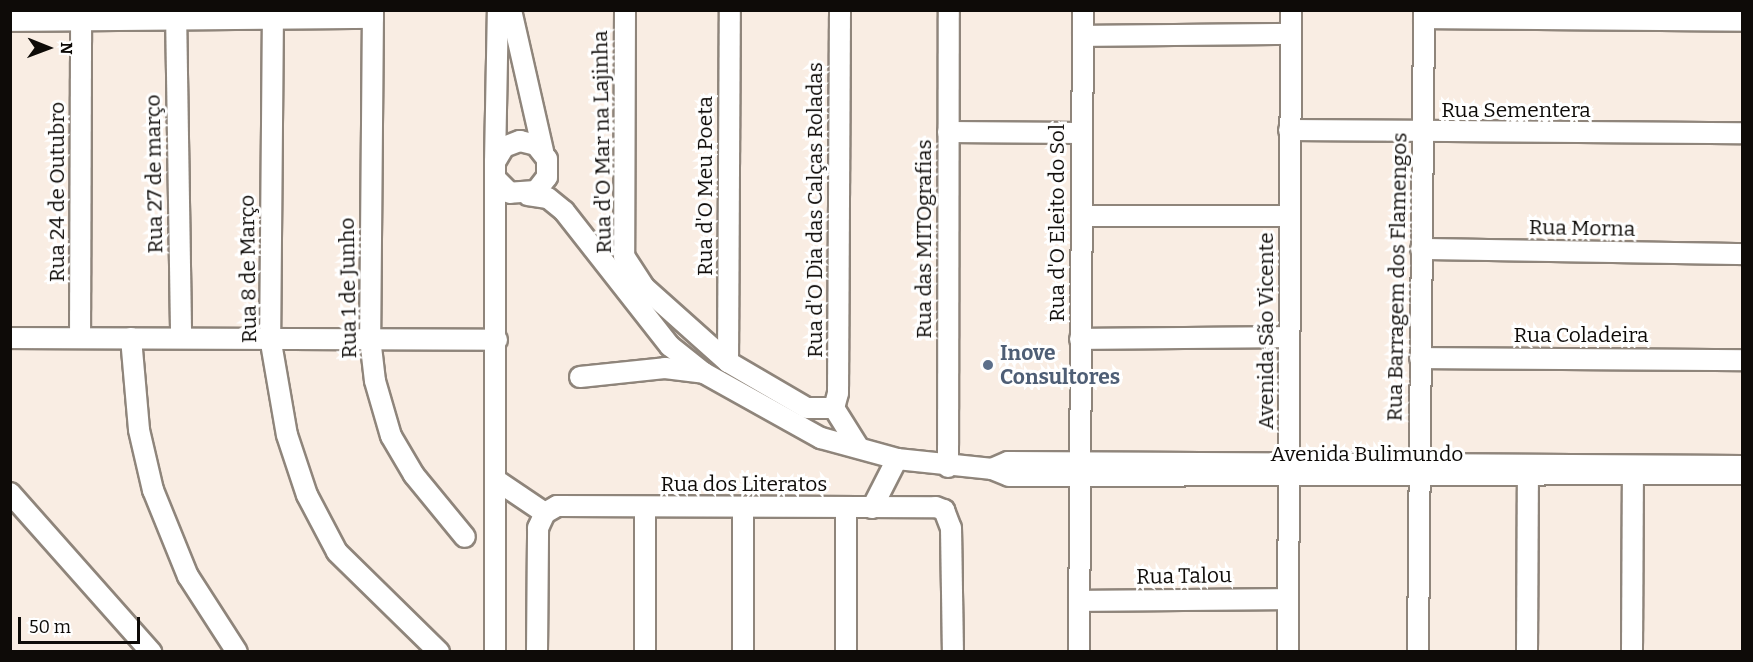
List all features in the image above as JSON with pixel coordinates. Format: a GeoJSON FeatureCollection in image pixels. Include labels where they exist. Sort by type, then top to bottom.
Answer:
{"type":"FeatureCollection","features":[{"type":"Feature","properties":{"kind":"street"},"geometry":{"type":"LineString","coordinates":[[495,651],[498,10]]}},
{"type":"Feature","properties":{"kind":"street"},"geometry":{"type":"LineString","coordinates":[[511,10],[546,159],[564,211]]}},
{"type":"Feature","properties":{"kind":"street","name":"Rua d'O Mar na Lajinha"},"geometry":{"type":"LineString","coordinates":[[625,10],[624,256],[644,287],[728,362],[807,408],[834,408]]}},
{"type":"Feature","properties":{"kind":"street","name":"Rua d'O Meu Poeta"},"geometry":{"type":"LineString","coordinates":[[728,362],[730,10]]}},
{"type":"Feature","properties":{"kind":"street","name":"Rua d'O Dia das Calças Roladas"},"geometry":{"type":"LineString","coordinates":[[834,408],[838,393],[840,10]]}},
{"type":"Feature","properties":{"kind":"street","name":"Rua das MITOgrafias"},"geometry":{"type":"LineString","coordinates":[[948,467],[949,10]]}},
{"type":"Feature","properties":{"kind":"street","name":"Rua d'O Eleito do Sol"},"geometry":{"type":"LineString","coordinates":[[1079,651],[1083,10]]}},
{"type":"Feature","properties":{"kind":"street","name":"Avenida São Vicente"},"geometry":{"type":"LineString","coordinates":[[1288,651],[1291,10]]}},
{"type":"Feature","properties":{"kind":"street"},"geometry":{"type":"LineString","coordinates":[[10,21],[81,16],[176,14],[374,14]]}},
{"type":"Feature","properties":{"kind":"street","name":"Rua 27 de março"},"geometry":{"type":"LineString","coordinates":[[176,14],[181,338]]}},
{"type":"Feature","properties":{"kind":"street","name":"Rua 8 de Março"},"geometry":{"type":"LineString","coordinates":[[273,14],[270,337],[287,435],[307,495],[337,552],[439,651]]}},
{"type":"Feature","properties":{"kind":"street","name":"Rua 1 de Junho"},"geometry":{"type":"LineString","coordinates":[[374,14],[370,338],[375,381],[392,436],[414,476],[465,537]]}},
{"type":"Feature","properties":{"kind":"street"},"geometry":{"type":"LineString","coordinates":[[1424,14],[1743,21]]}},
{"type":"Feature","properties":{"kind":"street","name":"Rua Barragem dos Flamengos"},"geometry":{"type":"LineString","coordinates":[[1418,651],[1424,14]]}},
{"type":"Feature","properties":{"kind":"street","name":"Rua 24 de Outubro"},"geometry":{"type":"LineString","coordinates":[[80,338],[81,16]]}},
{"type":"Feature","properties":{"kind":"street"},"geometry":{"type":"LineString","coordinates":[[1083,36],[1291,34]]}},
{"type":"Feature","properties":{"kind":"street","name":"Rua Sementera"},"geometry":{"type":"LineString","coordinates":[[1289,130],[1422,134],[1743,133]]}},
{"type":"Feature","properties":{"kind":"street"},"geometry":{"type":"LineString","coordinates":[[948,132],[1082,133]]}},
{"type":"Feature","properties":{"kind":"street"},"geometry":{"type":"LineString","coordinates":[[496,171],[512,143],[529,141],[546,159],[543,185],[523,195],[498,225]]}},
{"type":"Feature","properties":{"kind":"street"},"geometry":{"type":"LineString","coordinates":[[496,171],[523,195],[548,198],[564,211]]}},
{"type":"Feature","properties":{"kind":"street","name":"Avenida Bulimundo"},"geometry":{"type":"LineString","coordinates":[[564,211],[670,346],[704,374],[777,416],[859,448],[897,459],[948,467],[992,469],[1008,462],[1080,469],[1419,472],[1743,466]]}},
{"type":"Feature","properties":{"kind":"street"},"geometry":{"type":"LineString","coordinates":[[1082,216],[1290,216]]}},
{"type":"Feature","properties":{"kind":"street","name":"Rua Morna"},"geometry":{"type":"LineString","coordinates":[[1421,249],[1743,254]]}},
{"type":"Feature","properties":{"kind":"street"},"geometry":{"type":"LineString","coordinates":[[10,338],[270,337],[497,340]]}},
{"type":"Feature","properties":{"kind":"street"},"geometry":{"type":"LineString","coordinates":[[1080,339],[1289,337]]}},
{"type":"Feature","properties":{"kind":"street"},"geometry":{"type":"LineString","coordinates":[[131,338],[137,420],[153,490],[188,576],[237,651]]}},
{"type":"Feature","properties":{"kind":"street","name":"Rua Coladeira"},"geometry":{"type":"LineString","coordinates":[[1420,358],[1743,360]]}},
{"type":"Feature","properties":{"kind":"street"},"geometry":{"type":"LineString","coordinates":[[580,377],[665,368],[704,374]]}},
{"type":"Feature","properties":{"kind":"street"},"geometry":{"type":"LineString","coordinates":[[834,408],[859,448]]}},
{"type":"Feature","properties":{"kind":"street"},"geometry":{"type":"LineString","coordinates":[[872,508],[897,459]]}},
{"type":"Feature","properties":{"kind":"street","name":"Avenida Bulimundo"},"geometry":{"type":"LineString","coordinates":[[1419,472],[1634,477],[1743,474]]}},
{"type":"Feature","properties":{"kind":"street"},"geometry":{"type":"LineString","coordinates":[[1527,651],[1528,476]]}},
{"type":"Feature","properties":{"kind":"street"},"geometry":{"type":"LineString","coordinates":[[1632,651],[1634,477]]}},
{"type":"Feature","properties":{"kind":"street"},"geometry":{"type":"LineString","coordinates":[[496,480],[544,513],[538,528],[537,651]]}},
{"type":"Feature","properties":{"kind":"street"},"geometry":{"type":"LineString","coordinates":[[10,493],[151,651]]}},
{"type":"Feature","properties":{"kind":"street","name":"Rua dos Literatos"},"geometry":{"type":"LineString","coordinates":[[544,513],[557,506],[944,510],[951,528],[953,651]]}},
{"type":"Feature","properties":{"kind":"street"},"geometry":{"type":"LineString","coordinates":[[645,507],[645,651]]}},
{"type":"Feature","properties":{"kind":"street"},"geometry":{"type":"LineString","coordinates":[[743,508],[743,651]]}},
{"type":"Feature","properties":{"kind":"street"},"geometry":{"type":"LineString","coordinates":[[846,508],[846,651]]}},
{"type":"Feature","properties":{"kind":"street","name":"Rua Talou"},"geometry":{"type":"LineString","coordinates":[[1079,601],[1288,599]]}},
{"type":"Feature","properties":{"kind":"place","name":"Inove Consultores"},"geometry":{"type":"Point","coordinates":[988,365]}}]}
